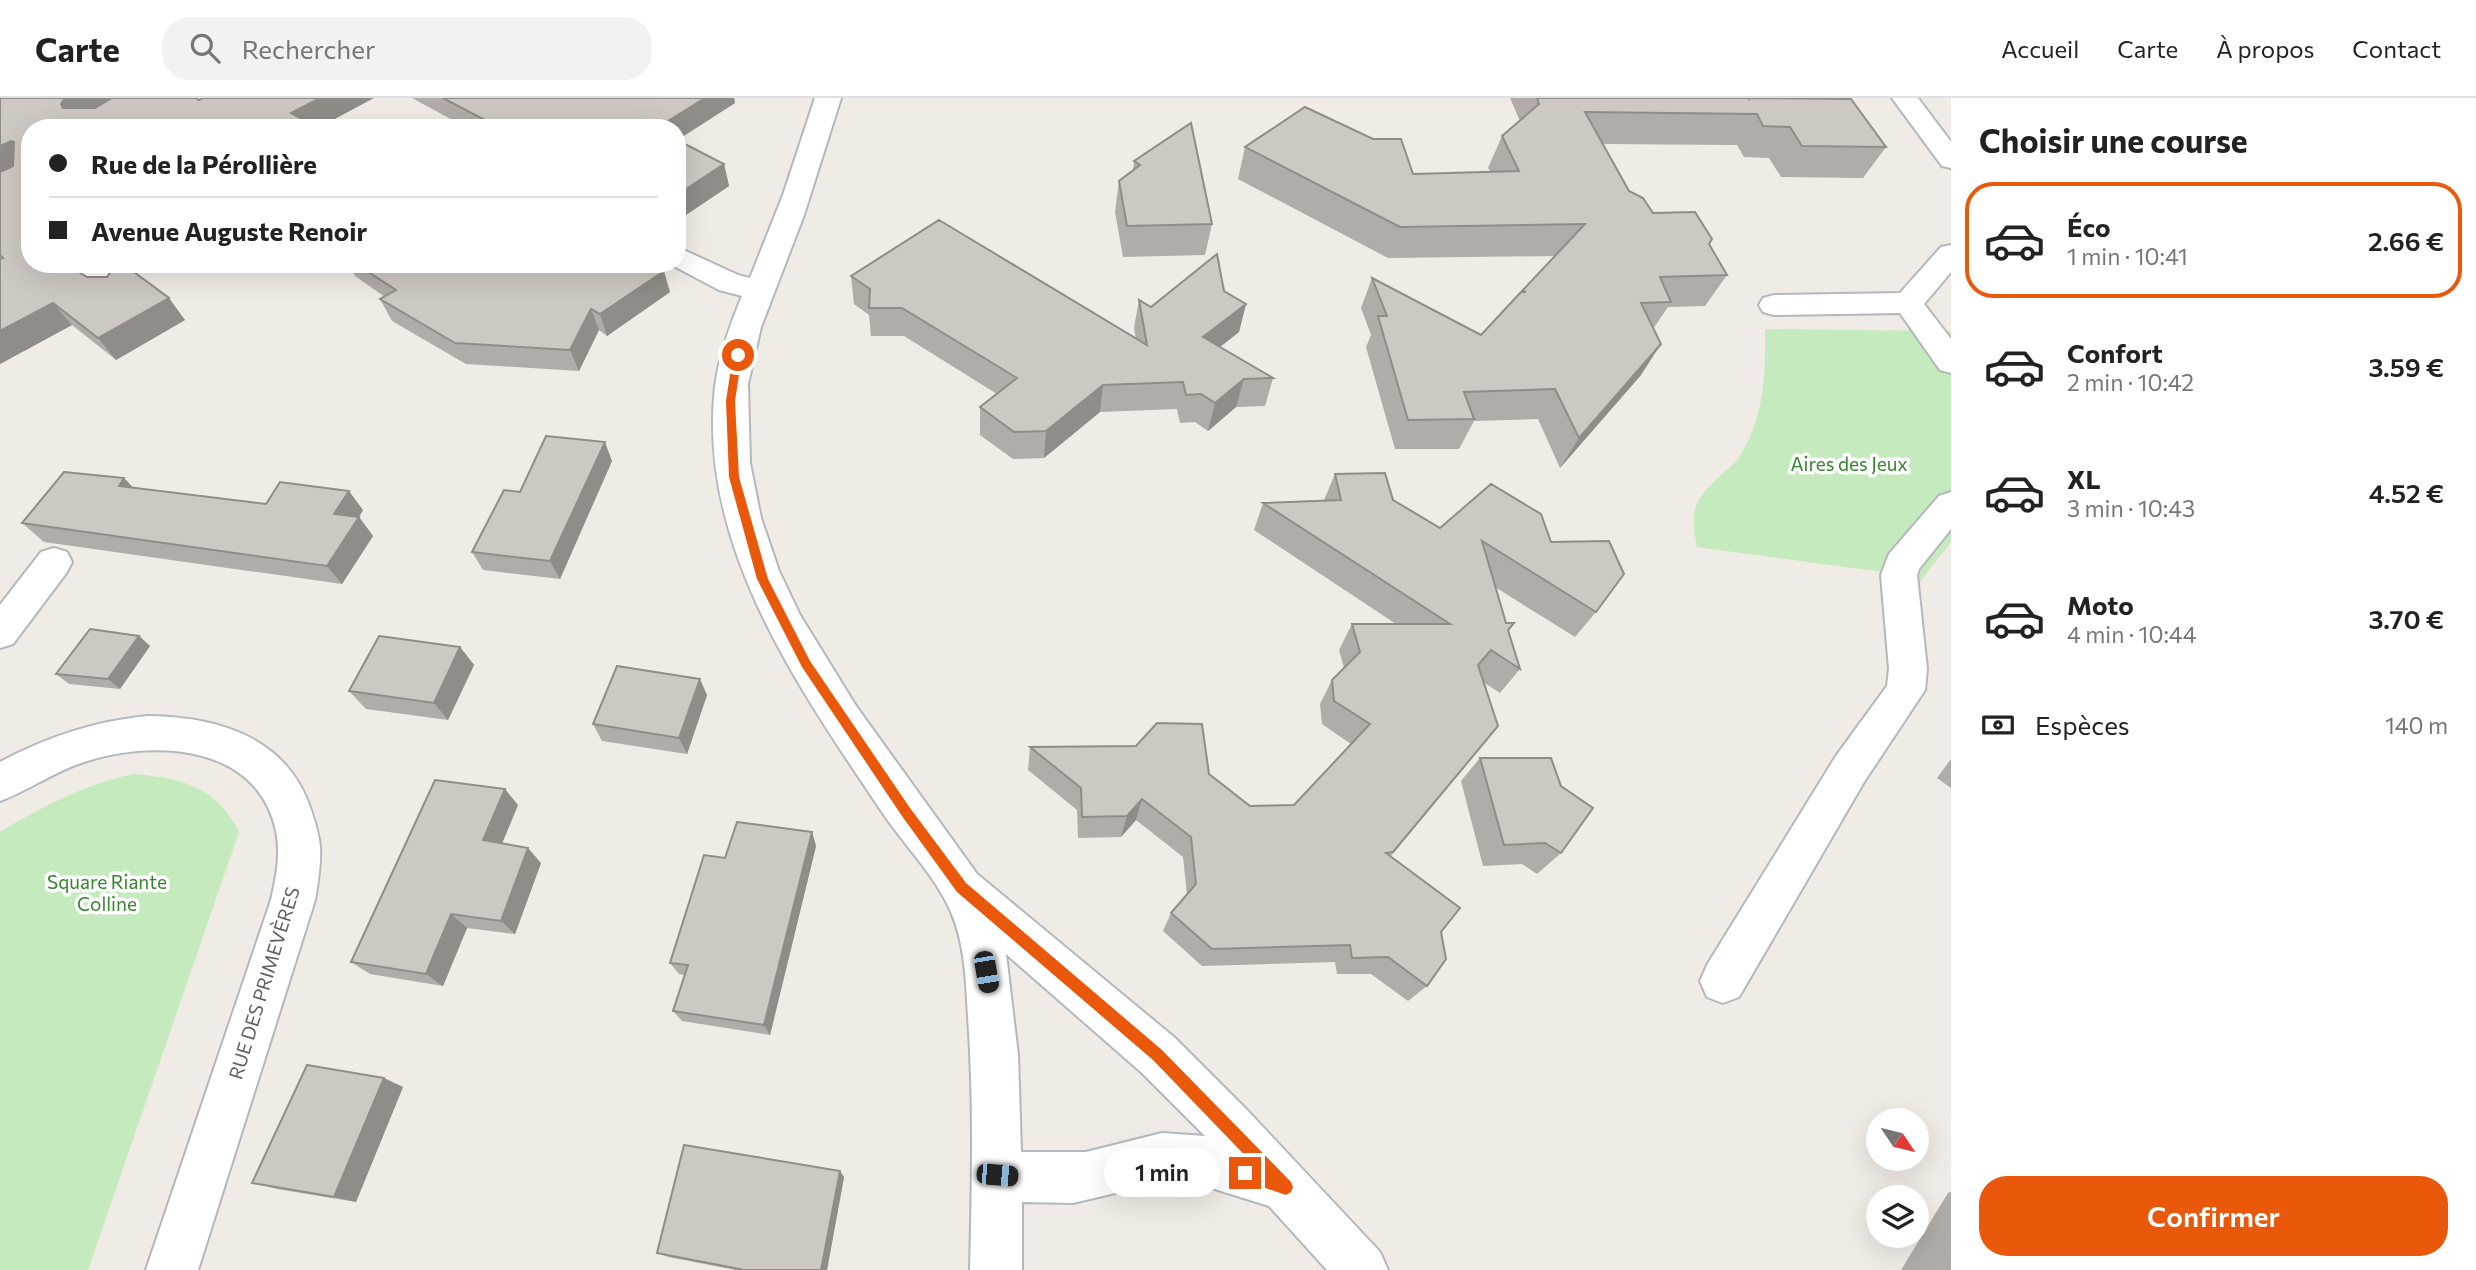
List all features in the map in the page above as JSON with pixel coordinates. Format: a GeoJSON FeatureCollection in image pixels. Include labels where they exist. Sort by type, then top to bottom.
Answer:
{"type":"FeatureCollection","features":[{"type":"Feature","properties":{"kind":"street"},"geometry":{"type":"LineString","coordinates":[[828,98],[805,171],[741,341],[730,401],[734,477],[763,579],[806,664],[906,812],[962,888],[973,913],[989,992],[996,1073],[996,1270]]}},
{"type":"Feature","properties":{"kind":"street"},"geometry":{"type":"LineString","coordinates":[[1905,98],[1951,160]]}},
{"type":"Feature","properties":{"kind":"street"},"geometry":{"type":"LineString","coordinates":[[686,261],[729,283],[759,290]]}},
{"type":"Feature","properties":{"kind":"street"},"geometry":{"type":"LineString","coordinates":[[1774,305],[1908,303],[1948,263]]}},
{"type":"Feature","properties":{"kind":"street"},"geometry":{"type":"LineString","coordinates":[[91,273],[113,289]]}},
{"type":"Feature","properties":{"kind":"street"},"geometry":{"type":"LineString","coordinates":[[1908,303],[1951,362]]}},
{"type":"Feature","properties":{"kind":"street"},"geometry":{"type":"LineString","coordinates":[[1723,981],[1850,769],[1906,690],[1908,669],[1899,575],[1902,564],[1951,505]]}},
{"type":"Feature","properties":{"kind":"street"},"geometry":{"type":"LineString","coordinates":[[0,633],[54,562]]}},
{"type":"Feature","properties":{"kind":"street","name":"RUE DES PRIMEVÈRES"},"geometry":{"type":"LineString","coordinates":[[0,783],[29,766],[116,736],[155,731],[192,734],[225,743],[251,758],[273,777],[288,802],[297,831],[299,858],[293,900],[172,1270]]}},
{"type":"Feature","properties":{"kind":"street"},"geometry":{"type":"LineString","coordinates":[[962,888],[1157,1055],[1286,1187],[1362,1270]]}},
{"type":"Feature","properties":{"kind":"street"},"geometry":{"type":"LineString","coordinates":[[997,1175],[1074,1178],[1099,1174],[1135,1162],[1174,1157],[1212,1163],[1286,1187]]}},
{"type":"Feature","properties":{"kind":"green space","name":"Aires des Jeux"},"geometry":{"type":"Polygon","coordinates":[[[1765,329],[1951,331],[1951,542],[1918,584],[1883,572],[1697,547],[1694,515],[1699,499],[1738,459],[1759,411],[1764,379],[1765,329]]]}},
{"type":"Feature","properties":{"kind":"green space","name":"Square Riante Colline"},"geometry":{"type":"Polygon","coordinates":[[[133,774],[182,782],[208,794],[230,816],[239,832],[88,1270],[0,1270],[0,832],[64,797],[133,774]]]}},
{"type":"Feature","properties":{"kind":"building"},"geometry":{"type":"Polygon","coordinates":[[[0,98],[65,98],[61,104],[63,108],[95,108],[112,98],[320,98],[291,113],[301,119],[21,119],[21,273],[81,273],[87,277],[107,277],[110,273],[135,273],[169,298],[98,338],[53,303],[0,331],[0,259],[3,258],[0,255],[0,172],[13,166],[14,142],[0,146],[0,98]]]}},
{"type":"Feature","properties":{"kind":"building"},"geometry":{"type":"Polygon","coordinates":[[[443,98],[705,98],[671,119],[483,119],[443,98]]]}},
{"type":"Feature","properties":{"kind":"building"},"geometry":{"type":"Polygon","coordinates":[[[1537,98],[1851,99],[1886,147],[1802,146],[1790,127],[1763,126],[1757,114],[1585,112],[1629,191],[1643,198],[1653,213],[1695,212],[1712,239],[1709,244],[1727,275],[1660,277],[1671,302],[1641,303],[1661,344],[1579,438],[1555,389],[1464,392],[1474,419],[1408,420],[1378,316],[1387,316],[1372,278],[1481,335],[1521,292],[1526,292],[1522,291],[1585,224],[1400,227],[1245,147],[1305,107],[1373,139],[1401,139],[1413,174],[1519,171],[1502,136],[1539,104],[1537,98]]]}},
{"type":"Feature","properties":{"kind":"building"},"geometry":{"type":"Polygon","coordinates":[[[1191,123],[1212,224],[1127,226],[1119,181],[1140,165],[1134,161],[1191,123]]]}},
{"type":"Feature","properties":{"kind":"building"},"geometry":{"type":"Polygon","coordinates":[[[686,145],[724,164],[686,189],[686,145]]]}},
{"type":"Feature","properties":{"kind":"building"},"geometry":{"type":"Polygon","coordinates":[[[939,220],[1147,345],[1139,300],[1151,307],[1217,254],[1224,291],[1246,304],[1203,337],[1273,378],[1244,379],[1215,403],[1201,394],[1186,395],[1183,382],[1103,385],[1046,431],[1014,432],[980,407],[1017,378],[902,308],[869,308],[870,289],[851,276],[939,220]]]}},
{"type":"Feature","properties":{"kind":"building"},"geometry":{"type":"Polygon","coordinates":[[[370,273],[661,273],[600,314],[591,309],[570,350],[455,343],[380,299],[396,290],[370,273]]]}},
{"type":"Feature","properties":{"kind":"building"},"geometry":{"type":"Polygon","coordinates":[[[546,436],[605,442],[550,561],[472,552],[504,490],[520,492],[546,436]]]}},
{"type":"Feature","properties":{"kind":"building"},"geometry":{"type":"Polygon","coordinates":[[[64,472],[124,478],[119,486],[266,504],[280,482],[349,491],[334,514],[359,517],[327,566],[22,523],[64,472]]]}},
{"type":"Feature","properties":{"kind":"building"},"geometry":{"type":"Polygon","coordinates":[[[1385,473],[1393,500],[1440,528],[1491,484],[1541,514],[1551,542],[1609,541],[1624,574],[1596,612],[1482,541],[1506,623],[1514,623],[1508,630],[1520,669],[1491,650],[1478,665],[1498,726],[1393,852],[1386,853],[1460,908],[1441,932],[1446,959],[1427,986],[1388,957],[1352,958],[1350,945],[1212,949],[1171,913],[1196,884],[1191,837],[1142,799],[1127,816],[1082,817],[1081,788],[1030,747],[1136,746],[1157,723],[1202,724],[1209,774],[1250,806],[1294,805],[1370,724],[1334,701],[1332,680],[1360,652],[1352,624],[1450,624],[1263,503],[1341,500],[1335,474],[1385,473]]]}},
{"type":"Feature","properties":{"kind":"building"},"geometry":{"type":"Polygon","coordinates":[[[90,629],[139,636],[108,679],[56,674],[90,629]]]}},
{"type":"Feature","properties":{"kind":"building"},"geometry":{"type":"Polygon","coordinates":[[[379,636],[460,647],[434,703],[349,691],[379,636]]]}},
{"type":"Feature","properties":{"kind":"building"},"geometry":{"type":"Polygon","coordinates":[[[617,666],[700,679],[679,738],[593,724],[617,666]]]}},
{"type":"Feature","properties":{"kind":"building"},"geometry":{"type":"Polygon","coordinates":[[[1480,758],[1551,758],[1561,786],[1593,808],[1561,853],[1545,843],[1504,845],[1480,758]]]}},
{"type":"Feature","properties":{"kind":"building"},"geometry":{"type":"Polygon","coordinates":[[[435,780],[505,789],[483,840],[528,848],[501,921],[451,914],[426,974],[351,962],[435,780]]]}},
{"type":"Feature","properties":{"kind":"building"},"geometry":{"type":"Polygon","coordinates":[[[737,822],[812,832],[764,1025],[673,1011],[688,965],[670,963],[704,855],[725,858],[737,822]]]}},
{"type":"Feature","properties":{"kind":"building"},"geometry":{"type":"Polygon","coordinates":[[[307,1065],[384,1078],[334,1197],[252,1183],[307,1065]]]}},
{"type":"Feature","properties":{"kind":"building"},"geometry":{"type":"Polygon","coordinates":[[[684,1145],[840,1171],[821,1270],[744,1270],[657,1253],[684,1145]]]}},
{"type":"Feature","properties":{"kind":"route"},"geometry":{"type":"LineString","coordinates":[[738,355],[730,401],[734,477],[752,548],[763,579],[806,664],[906,812],[962,888],[1157,1055],[1286,1187],[1245,1173]]}}]}
